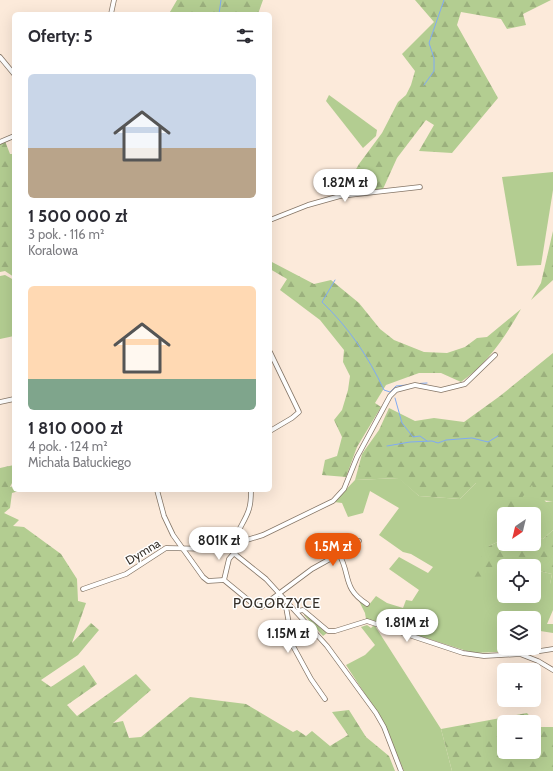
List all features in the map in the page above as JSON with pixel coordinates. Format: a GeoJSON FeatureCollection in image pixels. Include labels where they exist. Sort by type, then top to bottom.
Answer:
{"type":"FeatureCollection","features":[{"type":"Feature","properties":{"kind":"street"},"geometry":{"type":"LineString","coordinates":[[111,12],[114,0]]}},
{"type":"Feature","properties":{"kind":"street"},"geometry":{"type":"LineString","coordinates":[[0,57],[12,72]]}},
{"type":"Feature","properties":{"kind":"street"},"geometry":{"type":"LineString","coordinates":[[0,142],[12,137]]}},
{"type":"Feature","properties":{"kind":"street"},"geometry":{"type":"LineString","coordinates":[[272,219],[308,205],[340,196],[420,186]]}},
{"type":"Feature","properties":{"kind":"street"},"geometry":{"type":"LineString","coordinates":[[234,544],[263,535],[333,501],[344,489],[362,446],[375,426],[390,396],[396,390],[415,385],[441,390],[465,384],[496,355]]}},
{"type":"Feature","properties":{"kind":"street"},"geometry":{"type":"LineString","coordinates":[[272,356],[298,412],[292,418],[272,430]]}},
{"type":"Feature","properties":{"kind":"street"},"geometry":{"type":"LineString","coordinates":[[0,402],[12,399]]}},
{"type":"Feature","properties":{"kind":"street"},"geometry":{"type":"LineString","coordinates":[[157,492],[167,526],[203,577],[208,581],[224,580],[252,603],[261,607],[312,569],[339,554],[341,548],[352,540],[360,541]]}},
{"type":"Feature","properties":{"kind":"street"},"geometry":{"type":"LineString","coordinates":[[251,492],[249,511],[234,544],[235,552],[238,558],[266,579],[298,611],[327,646],[376,713],[384,727],[401,771]]}},
{"type":"Feature","properties":{"kind":"street","name":"Dymna"},"geometry":{"type":"LineString","coordinates":[[83,589],[126,574],[162,550],[174,547],[212,549],[236,537]]}},
{"type":"Feature","properties":{"kind":"street"},"geometry":{"type":"LineString","coordinates":[[224,580],[229,559],[235,552]]}},
{"type":"Feature","properties":{"kind":"street"},"geometry":{"type":"LineString","coordinates":[[339,554],[344,564],[348,584],[359,598],[367,604]]}},
{"type":"Feature","properties":{"kind":"street"},"geometry":{"type":"LineString","coordinates":[[289,602],[286,607],[293,646],[311,679],[325,698]]}},
{"type":"Feature","properties":{"kind":"street"},"geometry":{"type":"LineString","coordinates":[[298,611],[303,610],[328,631],[335,631],[367,622],[463,653],[484,656],[502,655]]}},
{"type":"Feature","properties":{"kind":"street"},"geometry":{"type":"LineString","coordinates":[[541,651],[553,649]]}},
{"type":"Feature","properties":{"kind":"street"},"geometry":{"type":"LineString","coordinates":[[523,655],[538,661],[553,670]]}},
{"type":"Feature","properties":{"kind":"green space"},"geometry":{"type":"Polygon","coordinates":[[[177,0],[263,0],[259,12],[170,12],[177,0]]]}},
{"type":"Feature","properties":{"kind":"green space"},"geometry":{"type":"Polygon","coordinates":[[[415,0],[551,0],[523,14],[526,25],[507,29],[501,19],[461,12],[457,25],[498,98],[452,153],[419,151],[434,125],[426,120],[397,158],[383,189],[348,192],[346,187],[359,164],[382,133],[398,102],[406,95],[411,85],[415,71],[402,54],[434,22],[415,0]]]}},
{"type":"Feature","properties":{"kind":"green space"},"geometry":{"type":"Polygon","coordinates":[[[329,95],[377,130],[376,136],[363,148],[326,101],[329,95]]]}},
{"type":"Feature","properties":{"kind":"green space"},"geometry":{"type":"Polygon","coordinates":[[[5,141],[10,154],[12,154],[12,276],[5,271],[0,272],[0,143],[5,141]]]}},
{"type":"Feature","properties":{"kind":"green space"},"geometry":{"type":"Polygon","coordinates":[[[553,172],[553,190],[541,265],[517,266],[502,177],[553,172]]]}},
{"type":"Feature","properties":{"kind":"green space"},"geometry":{"type":"Polygon","coordinates":[[[553,231],[553,280],[531,300],[541,283],[553,231]]]}},
{"type":"Feature","properties":{"kind":"green space"},"geometry":{"type":"Polygon","coordinates":[[[272,262],[314,284],[331,280],[359,303],[380,329],[394,340],[424,352],[447,353],[465,347],[477,338],[487,337],[521,309],[509,330],[488,358],[471,375],[461,382],[441,373],[419,373],[386,385],[375,403],[381,407],[357,447],[346,477],[322,475],[325,460],[337,456],[342,437],[334,420],[342,410],[348,390],[350,376],[343,362],[344,350],[320,320],[280,290],[287,279],[272,270],[272,262]]]}},
{"type":"Feature","properties":{"kind":"green space"},"geometry":{"type":"Polygon","coordinates":[[[5,275],[12,279],[12,336],[0,339],[0,276],[5,275]]]}},
{"type":"Feature","properties":{"kind":"green space"},"geometry":{"type":"Polygon","coordinates":[[[553,353],[553,501],[539,498],[532,485],[515,507],[503,507],[476,483],[460,499],[419,496],[398,478],[355,480],[362,454],[379,430],[389,408],[415,421],[434,418],[464,422],[500,396],[553,353]]]}},
{"type":"Feature","properties":{"kind":"green space"},"geometry":{"type":"Polygon","coordinates":[[[12,465],[12,483],[10,487],[12,486],[12,492],[15,492],[12,493],[10,508],[4,513],[19,520],[13,526],[24,527],[61,554],[77,579],[78,601],[86,603],[72,643],[91,623],[99,630],[78,655],[41,680],[51,687],[84,665],[97,684],[67,705],[77,716],[136,674],[151,690],[113,723],[123,721],[129,738],[141,737],[190,697],[246,704],[293,732],[297,730],[306,736],[312,731],[330,746],[348,735],[332,712],[349,710],[366,737],[389,756],[395,771],[0,771],[0,468],[12,465]]]}},
{"type":"Feature","properties":{"kind":"green space"},"geometry":{"type":"Polygon","coordinates":[[[399,478],[419,496],[460,499],[476,483],[532,484],[546,502],[553,501],[553,530],[543,539],[541,539],[541,507],[497,507],[497,542],[489,546],[497,576],[497,603],[541,603],[541,572],[552,574],[550,584],[553,584],[553,610],[547,624],[553,624],[553,633],[541,631],[541,611],[497,611],[497,652],[473,653],[366,619],[365,613],[358,599],[368,606],[376,596],[387,603],[403,608],[406,600],[412,601],[419,590],[389,569],[399,557],[428,573],[433,567],[411,554],[403,552],[379,535],[399,508],[370,491],[363,513],[348,517],[342,503],[334,502],[355,480],[399,478]]]}},
{"type":"Feature","properties":{"kind":"green space"},"geometry":{"type":"Polygon","coordinates":[[[553,530],[553,584],[550,584],[552,574],[541,572],[541,559],[497,559],[497,576],[467,577],[489,546],[497,542],[497,551],[541,551],[541,539],[543,539],[553,530]]]}},
{"type":"Feature","properties":{"kind":"green space"},"geometry":{"type":"Polygon","coordinates":[[[305,614],[327,633],[323,636],[304,615],[305,614]]]}},
{"type":"Feature","properties":{"kind":"green space"},"geometry":{"type":"Polygon","coordinates":[[[367,625],[371,628],[375,626],[441,729],[452,771],[404,771],[382,720],[346,665],[365,655],[375,645],[361,627],[367,625]]]}},
{"type":"Feature","properties":{"kind":"green space"},"geometry":{"type":"Polygon","coordinates":[[[527,713],[529,715],[516,715],[527,713]]]}},
{"type":"Feature","properties":{"kind":"green space"},"geometry":{"type":"Polygon","coordinates":[[[497,719],[497,759],[541,759],[541,727],[553,727],[553,771],[452,771],[441,729],[497,719]]]}},
{"type":"Feature","properties":{"kind":"waterway"},"geometry":{"type":"LineString","coordinates":[[219,12],[221,0]]}},
{"type":"Feature","properties":{"kind":"waterway"},"geometry":{"type":"LineString","coordinates":[[424,85],[434,71],[434,58],[429,43],[444,0]]}},
{"type":"Feature","properties":{"kind":"waterway"},"geometry":{"type":"LineString","coordinates":[[335,280],[322,302],[341,322],[357,343],[384,390],[390,392],[396,386],[407,385]]}},
{"type":"Feature","properties":{"kind":"waterway"},"geometry":{"type":"LineString","coordinates":[[412,384],[427,383]]}},
{"type":"Feature","properties":{"kind":"waterway"},"geometry":{"type":"LineString","coordinates":[[395,398],[402,423],[413,437],[420,436],[427,441]]}},
{"type":"Feature","properties":{"kind":"waterway"},"geometry":{"type":"LineString","coordinates":[[387,446],[410,442],[432,441],[438,443],[446,440],[472,438],[488,442],[498,436]]}},
{"type":"Feature","properties":{"kind":"district","name":"POGORZYCE"},"geometry":{"type":"Point","coordinates":[277,603]}}]}
